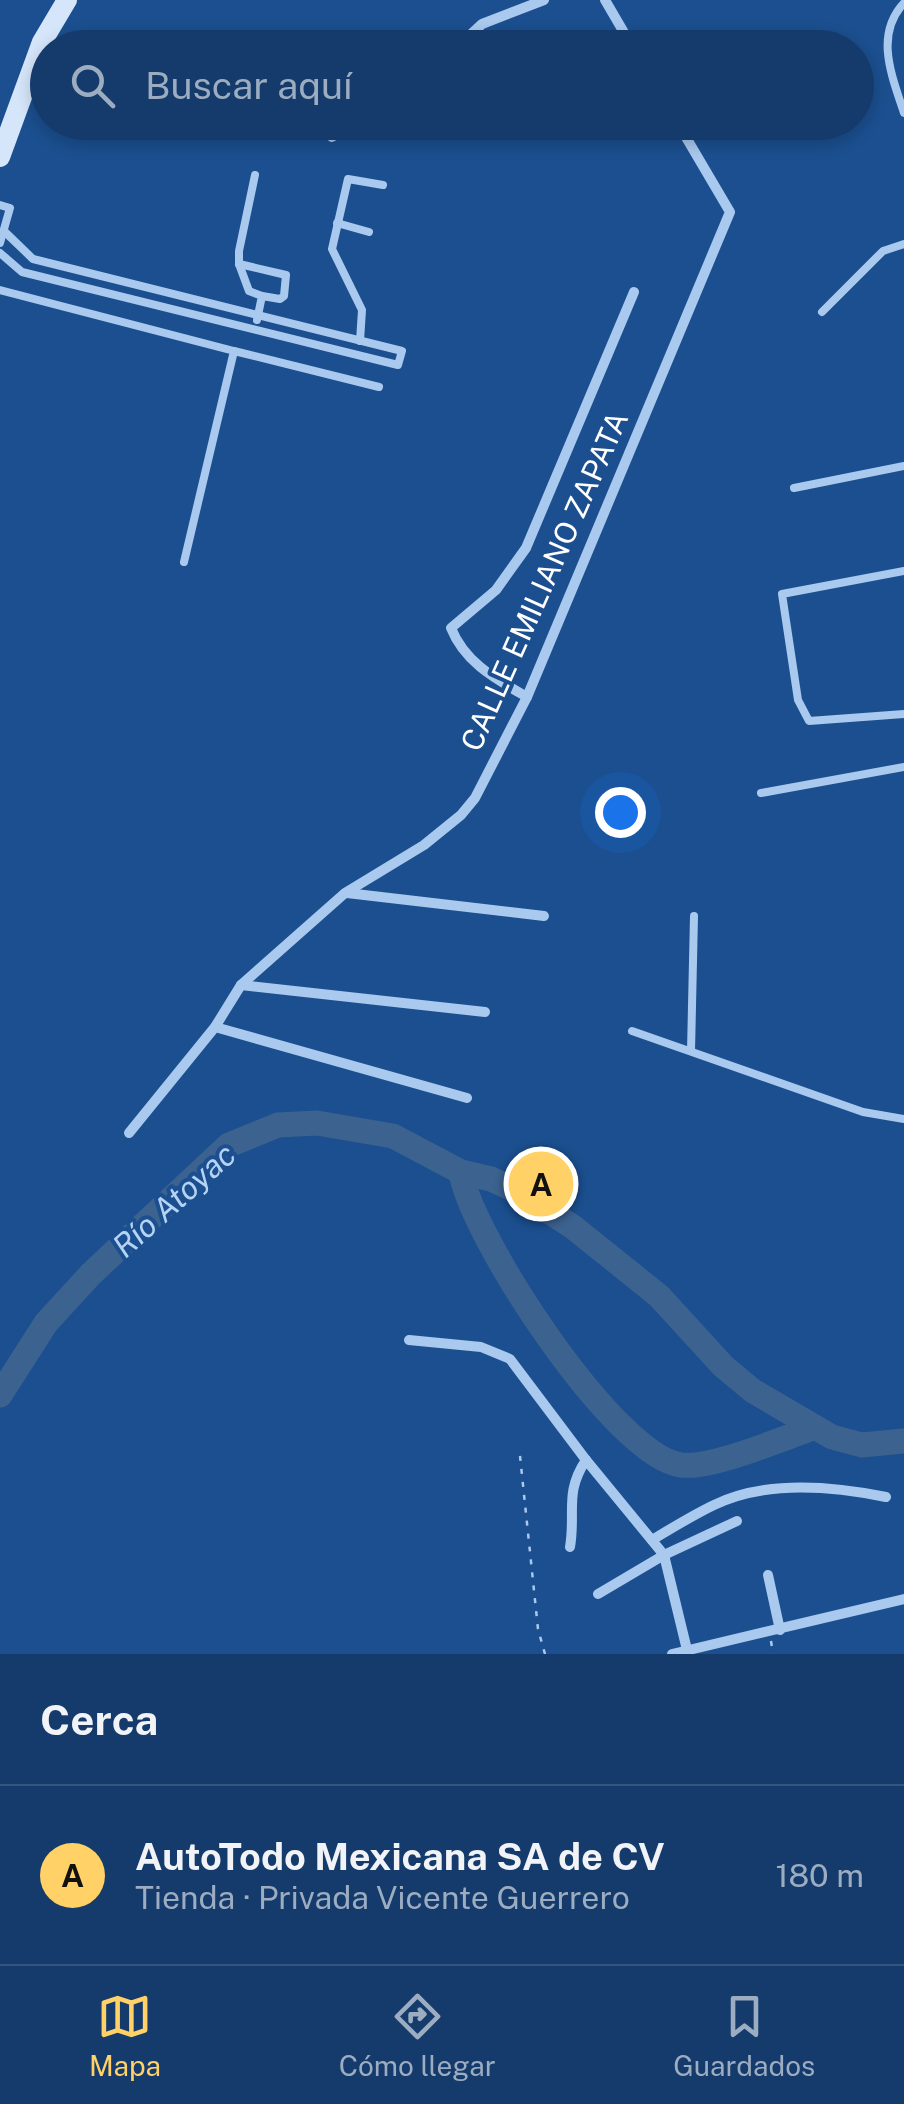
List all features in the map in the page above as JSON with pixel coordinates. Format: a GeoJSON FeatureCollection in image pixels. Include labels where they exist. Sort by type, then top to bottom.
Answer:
{"type":"FeatureCollection","features":[{"type":"Feature","properties":{"kind":"main road"},"geometry":{"type":"LineString","coordinates":[[56,30],[67,0]]}},
{"type":"Feature","properties":{"kind":"main road"},"geometry":{"type":"LineString","coordinates":[[0,157],[6,114],[30,77]]}},
{"type":"Feature","properties":{"kind":"street"},"geometry":{"type":"LineString","coordinates":[[476,30],[544,0]]}},
{"type":"Feature","properties":{"kind":"street"},"geometry":{"type":"LineString","coordinates":[[605,0],[622,30]]}},
{"type":"Feature","properties":{"kind":"street","name":"CALLE EMILIANO ZAPATA"},"geometry":{"type":"LineString","coordinates":[[129,1133],[214,1027],[241,985],[345,892],[424,844],[474,798],[527,696],[730,212],[688,140]]}},
{"type":"Feature","properties":{"kind":"street"},"geometry":{"type":"LineString","coordinates":[[527,696],[490,676],[460,649],[451,628],[496,590],[526,548],[634,292]]}},
{"type":"Feature","properties":{"kind":"street"},"geometry":{"type":"LineString","coordinates":[[345,892],[544,916]]}},
{"type":"Feature","properties":{"kind":"street"},"geometry":{"type":"LineString","coordinates":[[241,985],[485,1012]]}},
{"type":"Feature","properties":{"kind":"street"},"geometry":{"type":"LineString","coordinates":[[214,1027],[467,1098]]}},
{"type":"Feature","properties":{"kind":"street"},"geometry":{"type":"LineString","coordinates":[[408,1340],[481,1347],[510,1358],[664,1555],[688,1652]]}},
{"type":"Feature","properties":{"kind":"street"},"geometry":{"type":"LineString","coordinates":[[570,1547],[570,1492],[586,1460]]}},
{"type":"Feature","properties":{"kind":"street"},"geometry":{"type":"LineString","coordinates":[[652,1540],[716,1503],[748,1493],[834,1490],[886,1497]]}},
{"type":"Feature","properties":{"kind":"street"},"geometry":{"type":"LineString","coordinates":[[598,1594],[664,1555],[737,1520]]}},
{"type":"Feature","properties":{"kind":"street"},"geometry":{"type":"LineString","coordinates":[[768,1575],[780,1630]]}},
{"type":"Feature","properties":{"kind":"street"},"geometry":{"type":"LineString","coordinates":[[672,1654],[904,1599]]}},
{"type":"Feature","properties":{"kind":"lane"},"geometry":{"type":"LineString","coordinates":[[904,3],[892,17],[886,38],[904,113]]}},
{"type":"Feature","properties":{"kind":"lane"},"geometry":{"type":"LineString","coordinates":[[239,264],[286,275],[284,296],[280,299],[248,291],[239,264],[255,174]]}},
{"type":"Feature","properties":{"kind":"lane"},"geometry":{"type":"LineString","coordinates":[[358,355],[362,310],[332,249],[348,179],[383,185]]}},
{"type":"Feature","properties":{"kind":"lane"},"geometry":{"type":"LineString","coordinates":[[0,205],[10,208],[0,243]]}},
{"type":"Feature","properties":{"kind":"lane"},"geometry":{"type":"LineString","coordinates":[[337,223],[369,232]]}},
{"type":"Feature","properties":{"kind":"lane"},"geometry":{"type":"LineString","coordinates":[[0,254],[22,272],[398,366],[402,352],[33,260],[4,231]]}},
{"type":"Feature","properties":{"kind":"lane"},"geometry":{"type":"LineString","coordinates":[[822,312],[882,251],[904,244]]}},
{"type":"Feature","properties":{"kind":"lane"},"geometry":{"type":"LineString","coordinates":[[84,287],[88,274]]}},
{"type":"Feature","properties":{"kind":"lane"},"geometry":{"type":"LineString","coordinates":[[0,290],[379,387]]}},
{"type":"Feature","properties":{"kind":"lane"},"geometry":{"type":"LineString","coordinates":[[255,329],[262,296]]}},
{"type":"Feature","properties":{"kind":"lane"},"geometry":{"type":"LineString","coordinates":[[184,562],[234,351]]}},
{"type":"Feature","properties":{"kind":"lane"},"geometry":{"type":"LineString","coordinates":[[794,488],[904,466]]}},
{"type":"Feature","properties":{"kind":"lane"},"geometry":{"type":"LineString","coordinates":[[904,571],[782,594],[798,700],[809,721],[904,714]]}},
{"type":"Feature","properties":{"kind":"lane"},"geometry":{"type":"LineString","coordinates":[[761,793],[904,767]]}},
{"type":"Feature","properties":{"kind":"lane"},"geometry":{"type":"LineString","coordinates":[[691,1052],[694,916]]}},
{"type":"Feature","properties":{"kind":"lane"},"geometry":{"type":"LineString","coordinates":[[632,1031],[863,1112],[904,1119]]}},
{"type":"Feature","properties":{"kind":"path"},"geometry":{"type":"LineString","coordinates":[[520,1456],[544,1654]]}},
{"type":"Feature","properties":{"kind":"waterway","name":"Río Atoyac"},"geometry":{"type":"LineString","coordinates":[[0,1395],[46,1323],[91,1274],[229,1145],[278,1125],[317,1123],[393,1136],[461,1172],[491,1179],[519,1192],[573,1227],[659,1296],[723,1366],[753,1391],[832,1437],[862,1445],[904,1441]]}},
{"type":"Feature","properties":{"kind":"waterway","name":"Río Atoyac"},"geometry":{"type":"LineString","coordinates":[[461,1172],[470,1202],[490,1243],[550,1339],[620,1425],[653,1453],[681,1465],[694,1465],[746,1452],[813,1428]]}},
{"type":"Feature","properties":{"kind":"place","name":"AutoTodo Mexicana SA de CV"},"geometry":{"type":"Point","coordinates":[541,1184]}}]}
